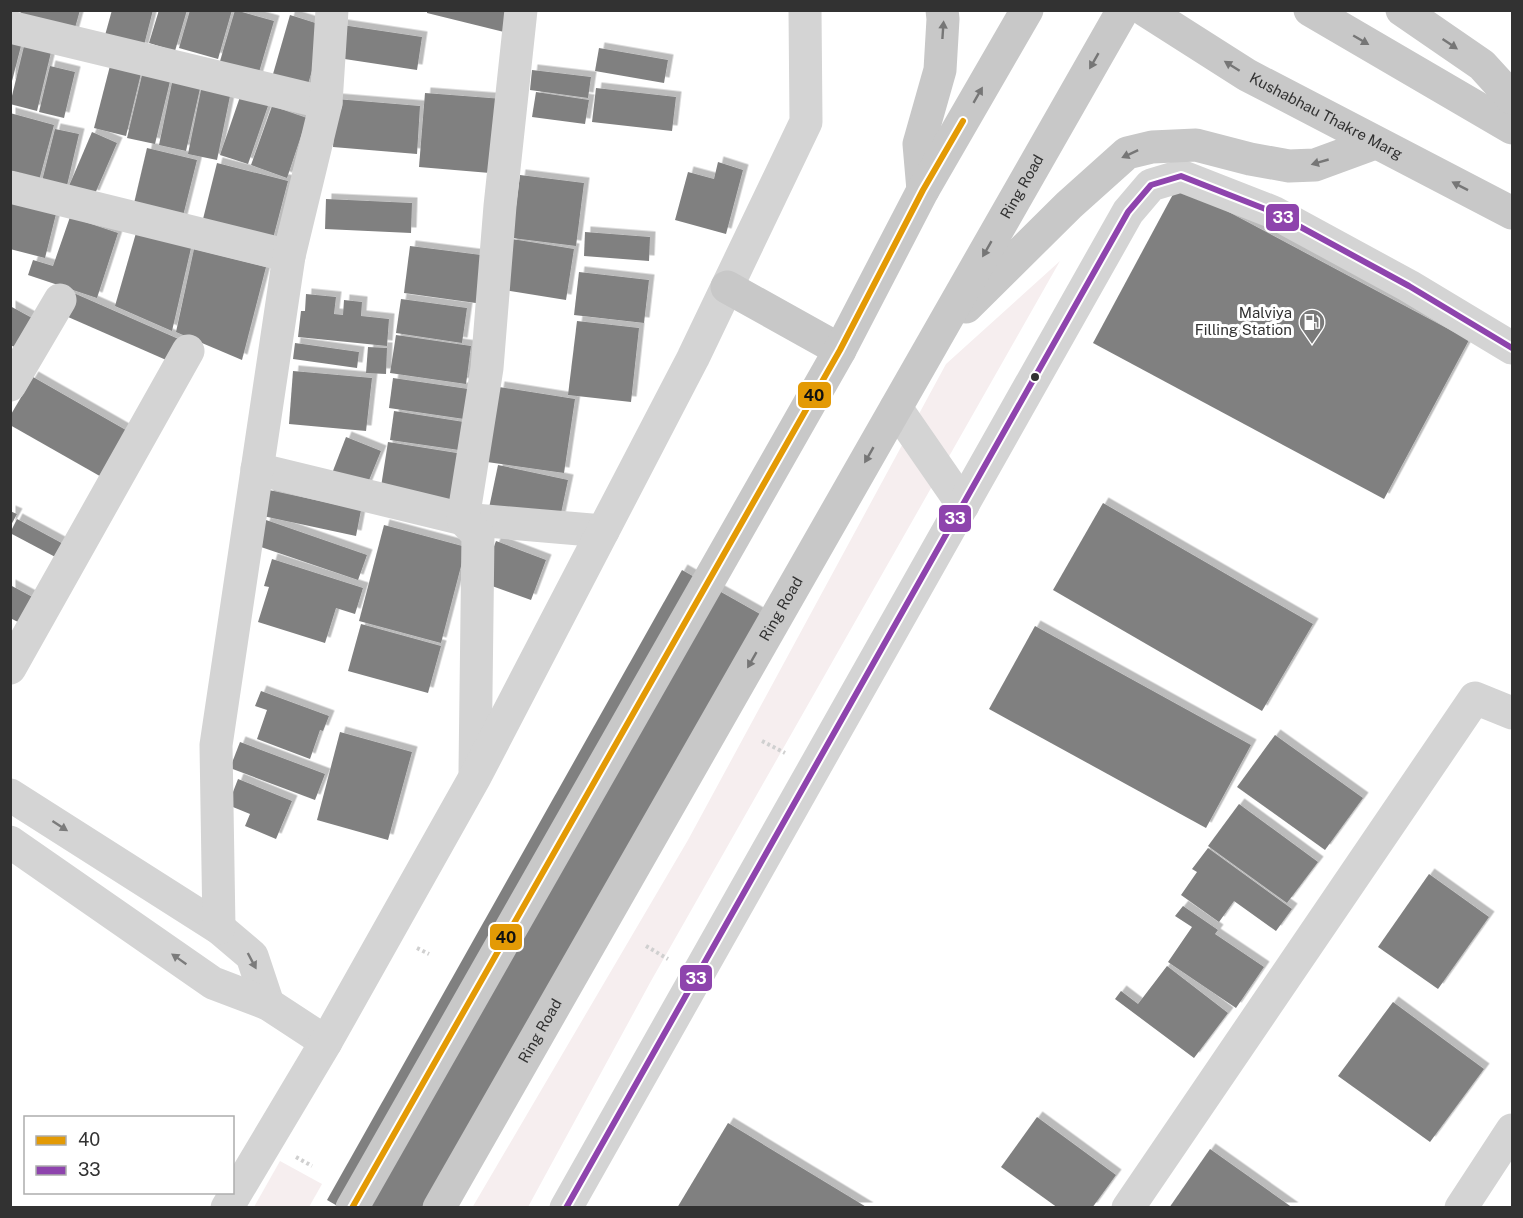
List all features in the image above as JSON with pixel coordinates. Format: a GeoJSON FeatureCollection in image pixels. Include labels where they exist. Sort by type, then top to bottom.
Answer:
{"type":"FeatureCollection","features":[{"type":"Feature","properties":{"kind":"main road"},"geometry":{"type":"LineString","coordinates":[[923,190],[920,144],[940,70],[944,19],[942,10]]}},
{"type":"Feature","properties":{"kind":"main road"},"geometry":{"type":"LineString","coordinates":[[352,1208],[840,350],[923,190],[1027,10]]}},
{"type":"Feature","properties":{"kind":"main road","name":"Ring Road"},"geometry":{"type":"LineString","coordinates":[[439,1208],[1123,10]]}},
{"type":"Feature","properties":{"kind":"main road","name":"Kushabhau Thakre Marg"},"geometry":{"type":"LineString","coordinates":[[1145,10],[1247,75],[1512,213]]}},
{"type":"Feature","properties":{"kind":"main road"},"geometry":{"type":"LineString","coordinates":[[1310,10],[1512,128]]}},
{"type":"Feature","properties":{"kind":"main road"},"geometry":{"type":"LineString","coordinates":[[1402,10],[1482,65],[1512,98]]}},
{"type":"Feature","properties":{"kind":"main road"},"geometry":{"type":"LineString","coordinates":[[937,336],[1069,205],[1127,153],[1152,147],[1196,145],[1288,166],[1315,165],[1375,143]]}},
{"type":"Feature","properties":{"kind":"main road"},"geometry":{"type":"LineString","coordinates":[[727,287],[840,350]]}},
{"type":"Feature","properties":{"kind":"street"},"geometry":{"type":"LineString","coordinates":[[219,928],[216,745],[289,256],[326,103],[332,10]]}},
{"type":"Feature","properties":{"kind":"street"},"geometry":{"type":"LineString","coordinates":[[463,519],[488,368],[500,206],[521,10]]}},
{"type":"Feature","properties":{"kind":"street"},"geometry":{"type":"LineString","coordinates":[[227,1208],[326,1042],[475,777],[693,358],[806,122],[805,10]]}},
{"type":"Feature","properties":{"kind":"street"},"geometry":{"type":"LineString","coordinates":[[10,27],[326,103]]}},
{"type":"Feature","properties":{"kind":"street"},"geometry":{"type":"LineString","coordinates":[[578,1203],[963,505],[1128,212],[1151,185],[1181,176],[1273,212],[1409,286],[1512,348]]}},
{"type":"Feature","properties":{"kind":"street"},"geometry":{"type":"LineString","coordinates":[[10,187],[289,256]]}},
{"type":"Feature","properties":{"kind":"street"},"geometry":{"type":"LineString","coordinates":[[10,385],[60,300]]}},
{"type":"Feature","properties":{"kind":"street"},"geometry":{"type":"LineString","coordinates":[[10,668],[188,351]]}},
{"type":"Feature","properties":{"kind":"street"},"geometry":{"type":"LineString","coordinates":[[896,408],[963,505]]}},
{"type":"Feature","properties":{"kind":"street"},"geometry":{"type":"LineString","coordinates":[[257,468],[463,519],[603,531]]}},
{"type":"Feature","properties":{"kind":"street"},"geometry":{"type":"LineString","coordinates":[[463,519],[477,535],[475,777]]}},
{"type":"Feature","properties":{"kind":"street"},"geometry":{"type":"LineString","coordinates":[[1128,1208],[1475,698],[1512,713]]}},
{"type":"Feature","properties":{"kind":"street"},"geometry":{"type":"LineString","coordinates":[[10,795],[219,928],[252,956],[268,1004]]}},
{"type":"Feature","properties":{"kind":"street"},"geometry":{"type":"LineString","coordinates":[[10,842],[213,983],[268,1004],[326,1042]]}},
{"type":"Feature","properties":{"kind":"street"},"geometry":{"type":"LineString","coordinates":[[1461,1208],[1512,1130]]}},
{"type":"Feature","properties":{"kind":"shaded area"},"geometry":{"type":"Polygon","coordinates":[[[1060,261],[651,981],[528,1207],[472,1208],[688,840],[946,364],[1060,261]]]}},
{"type":"Feature","properties":{"kind":"shaded area"},"geometry":{"type":"Polygon","coordinates":[[[280,1161],[322,1184],[309,1207],[254,1207],[280,1161]]]}},
{"type":"Feature","properties":{"kind":"building"},"geometry":{"type":"Polygon","coordinates":[[[21,10],[80,10],[73,35],[19,20],[21,10]]]}},
{"type":"Feature","properties":{"kind":"building"},"geometry":{"type":"Polygon","coordinates":[[[112,10],[153,10],[143,49],[104,39],[112,10]]]}},
{"type":"Feature","properties":{"kind":"building"},"geometry":{"type":"Polygon","coordinates":[[[159,10],[187,10],[175,51],[149,43],[159,10]]]}},
{"type":"Feature","properties":{"kind":"building"},"geometry":{"type":"Polygon","coordinates":[[[190,10],[232,10],[218,59],[179,48],[190,10]]]}},
{"type":"Feature","properties":{"kind":"building"},"geometry":{"type":"Polygon","coordinates":[[[235,10],[274,21],[257,79],[218,68],[235,10]]]}},
{"type":"Feature","properties":{"kind":"building"},"geometry":{"type":"Polygon","coordinates":[[[427,10],[509,10],[504,32],[427,13],[427,10]]]}},
{"type":"Feature","properties":{"kind":"building"},"geometry":{"type":"Polygon","coordinates":[[[290,15],[325,26],[306,91],[271,81],[290,15]]]}},
{"type":"Feature","properties":{"kind":"building"},"geometry":{"type":"Polygon","coordinates":[[[342,25],[422,37],[417,70],[338,58],[342,25]]]}},
{"type":"Feature","properties":{"kind":"building"},"geometry":{"type":"Polygon","coordinates":[[[10,35],[23,38],[11,85],[10,85],[10,35]]]}},
{"type":"Feature","properties":{"kind":"building"},"geometry":{"type":"Polygon","coordinates":[[[25,42],[52,48],[37,111],[10,104],[25,42]]]}},
{"type":"Feature","properties":{"kind":"building"},"geometry":{"type":"Polygon","coordinates":[[[599,48],[668,60],[664,83],[595,71],[599,48]]]}},
{"type":"Feature","properties":{"kind":"building"},"geometry":{"type":"Polygon","coordinates":[[[111,62],[142,69],[126,136],[94,128],[111,62]]]}},
{"type":"Feature","properties":{"kind":"building"},"geometry":{"type":"Polygon","coordinates":[[[50,66],[75,72],[64,118],[39,112],[50,66]]]}},
{"type":"Feature","properties":{"kind":"building"},"geometry":{"type":"Polygon","coordinates":[[[532,70],[591,77],[588,98],[530,90],[532,70]]]}},
{"type":"Feature","properties":{"kind":"building"},"geometry":{"type":"Polygon","coordinates":[[[143,71],[171,77],[155,144],[127,138],[143,71]]]}},
{"type":"Feature","properties":{"kind":"building"},"geometry":{"type":"Polygon","coordinates":[[[173,78],[201,84],[186,151],[159,145],[173,78]]]}},
{"type":"Feature","properties":{"kind":"building"},"geometry":{"type":"Polygon","coordinates":[[[202,85],[231,91],[217,160],[188,154],[202,85]]]}},
{"type":"Feature","properties":{"kind":"building"},"geometry":{"type":"Polygon","coordinates":[[[596,88],[676,97],[672,131],[592,122],[596,88]]]}},
{"type":"Feature","properties":{"kind":"building"},"geometry":{"type":"Polygon","coordinates":[[[242,91],[270,100],[248,164],[220,155],[242,91]]]}},
{"type":"Feature","properties":{"kind":"building"},"geometry":{"type":"Polygon","coordinates":[[[536,92],[589,100],[585,124],[532,117],[536,92]]]}},
{"type":"Feature","properties":{"kind":"building"},"geometry":{"type":"Polygon","coordinates":[[[425,93],[503,99],[490,173],[419,167],[425,93]]]}},
{"type":"Feature","properties":{"kind":"building"},"geometry":{"type":"Polygon","coordinates":[[[336,99],[420,106],[417,154],[333,147],[336,99]]]}},
{"type":"Feature","properties":{"kind":"building"},"geometry":{"type":"Polygon","coordinates":[[[272,106],[307,118],[287,178],[251,165],[272,106]]]}},
{"type":"Feature","properties":{"kind":"building"},"geometry":{"type":"Polygon","coordinates":[[[10,113],[54,125],[37,188],[10,181],[10,113]]]}},
{"type":"Feature","properties":{"kind":"building"},"geometry":{"type":"Polygon","coordinates":[[[55,129],[79,134],[65,194],[40,189],[55,129]]]}},
{"type":"Feature","properties":{"kind":"building"},"geometry":{"type":"Polygon","coordinates":[[[92,132],[117,143],[94,196],[69,186],[92,132]]]}},
{"type":"Feature","properties":{"kind":"building"},"geometry":{"type":"Polygon","coordinates":[[[147,148],[197,160],[180,228],[131,216],[147,148]]]}},
{"type":"Feature","properties":{"kind":"building"},"geometry":{"type":"Polygon","coordinates":[[[718,162],[743,170],[726,234],[675,220],[688,172],[714,179],[718,162]]]}},
{"type":"Feature","properties":{"kind":"building"},"geometry":{"type":"Polygon","coordinates":[[[217,163],[288,181],[270,250],[200,231],[217,163]]]}},
{"type":"Feature","properties":{"kind":"building"},"geometry":{"type":"Polygon","coordinates":[[[520,175],[584,183],[576,246],[512,238],[520,175]]]}},
{"type":"Feature","properties":{"kind":"building"},"geometry":{"type":"Polygon","coordinates":[[[1178,185],[1469,340],[1384,499],[1093,343],[1178,185]]]}},
{"type":"Feature","properties":{"kind":"building"},"geometry":{"type":"Polygon","coordinates":[[[326,199],[412,203],[411,233],[325,229],[326,199]]]}},
{"type":"Feature","properties":{"kind":"building"},"geometry":{"type":"Polygon","coordinates":[[[10,203],[56,214],[45,258],[10,249],[10,203]]]}},
{"type":"Feature","properties":{"kind":"building"},"geometry":{"type":"Polygon","coordinates":[[[70,217],[118,233],[97,298],[28,275],[33,260],[53,266],[70,217]]]}},
{"type":"Feature","properties":{"kind":"building"},"geometry":{"type":"Polygon","coordinates":[[[585,232],[650,237],[649,261],[584,256],[585,232]]]}},
{"type":"Feature","properties":{"kind":"building"},"geometry":{"type":"Polygon","coordinates":[[[136,233],[191,248],[172,331],[115,306],[136,233]]]}},
{"type":"Feature","properties":{"kind":"building"},"geometry":{"type":"Polygon","coordinates":[[[512,239],[574,249],[566,300],[504,290],[512,239]]]}},
{"type":"Feature","properties":{"kind":"building"},"geometry":{"type":"Polygon","coordinates":[[[410,246],[489,256],[483,304],[404,293],[410,246]]]}},
{"type":"Feature","properties":{"kind":"building"},"geometry":{"type":"Polygon","coordinates":[[[194,249],[266,267],[242,360],[176,332],[194,249]]]}},
{"type":"Feature","properties":{"kind":"building"},"geometry":{"type":"Polygon","coordinates":[[[579,272],[649,280],[644,323],[574,315],[579,272]]]}},
{"type":"Feature","properties":{"kind":"building"},"geometry":{"type":"Polygon","coordinates":[[[69,291],[183,341],[173,363],[59,313],[69,291]]]}},
{"type":"Feature","properties":{"kind":"building"},"geometry":{"type":"Polygon","coordinates":[[[306,294],[336,297],[334,314],[343,315],[344,300],[362,302],[361,316],[389,319],[387,346],[298,337],[301,311],[305,311],[306,294]]]}},
{"type":"Feature","properties":{"kind":"building"},"geometry":{"type":"Polygon","coordinates":[[[401,299],[467,308],[462,343],[396,333],[401,299]]]}},
{"type":"Feature","properties":{"kind":"building"},"geometry":{"type":"Polygon","coordinates":[[[10,306],[32,318],[17,348],[10,345],[10,306]]]}},
{"type":"Feature","properties":{"kind":"building"},"geometry":{"type":"Polygon","coordinates":[[[577,321],[639,328],[631,402],[568,395],[577,321]]]}},
{"type":"Feature","properties":{"kind":"building"},"geometry":{"type":"Polygon","coordinates":[[[396,335],[471,346],[466,384],[390,373],[396,335]]]}},
{"type":"Feature","properties":{"kind":"building"},"geometry":{"type":"Polygon","coordinates":[[[295,343],[359,352],[357,368],[293,359],[295,343]]]}},
{"type":"Feature","properties":{"kind":"building"},"geometry":{"type":"Polygon","coordinates":[[[368,347],[387,348],[386,374],[366,373],[368,347]]]}},
{"type":"Feature","properties":{"kind":"building"},"geometry":{"type":"Polygon","coordinates":[[[293,371],[372,378],[366,431],[289,424],[293,371]]]}},
{"type":"Feature","properties":{"kind":"building"},"geometry":{"type":"Polygon","coordinates":[[[33,377],[131,433],[105,479],[10,425],[10,416],[33,377]]]}},
{"type":"Feature","properties":{"kind":"building"},"geometry":{"type":"Polygon","coordinates":[[[393,378],[475,390],[471,420],[389,408],[393,378]]]}},
{"type":"Feature","properties":{"kind":"building"},"geometry":{"type":"Polygon","coordinates":[[[499,387],[575,399],[564,473],[487,462],[499,387]]]}},
{"type":"Feature","properties":{"kind":"building"},"geometry":{"type":"Polygon","coordinates":[[[394,411],[464,422],[459,450],[390,440],[394,411]]]}},
{"type":"Feature","properties":{"kind":"building"},"geometry":{"type":"Polygon","coordinates":[[[346,437],[381,451],[365,490],[331,476],[346,437]]]}},
{"type":"Feature","properties":{"kind":"building"},"geometry":{"type":"Polygon","coordinates":[[[388,442],[463,454],[455,505],[380,493],[388,442]]]}},
{"type":"Feature","properties":{"kind":"building"},"geometry":{"type":"Polygon","coordinates":[[[498,465],[568,480],[559,523],[489,508],[498,465]]]}},
{"type":"Feature","properties":{"kind":"building"},"geometry":{"type":"Polygon","coordinates":[[[269,490],[361,510],[356,536],[263,516],[269,490]]]}},
{"type":"Feature","properties":{"kind":"building"},"geometry":{"type":"Polygon","coordinates":[[[1103,503],[1313,624],[1262,711],[1053,590],[1103,503]]]}},
{"type":"Feature","properties":{"kind":"building"},"geometry":{"type":"Polygon","coordinates":[[[10,511],[17,514],[10,527],[10,511]]]}},
{"type":"Feature","properties":{"kind":"building"},"geometry":{"type":"Polygon","coordinates":[[[17,519],[69,547],[61,560],[10,533],[17,519]]]}},
{"type":"Feature","properties":{"kind":"building"},"geometry":{"type":"Polygon","coordinates":[[[266,520],[367,555],[358,580],[258,546],[266,520]]]}},
{"type":"Feature","properties":{"kind":"building"},"geometry":{"type":"Polygon","coordinates":[[[384,525],[466,547],[441,643],[359,621],[384,525]]]}},
{"type":"Feature","properties":{"kind":"building"},"geometry":{"type":"Polygon","coordinates":[[[496,541],[546,560],[531,600],[481,582],[496,541]]]}},
{"type":"Feature","properties":{"kind":"building"},"geometry":{"type":"Polygon","coordinates":[[[272,559],[363,588],[355,614],[336,608],[325,643],[258,622],[269,587],[264,586],[272,559]]]}},
{"type":"Feature","properties":{"kind":"building"},"geometry":{"type":"Polygon","coordinates":[[[682,570],[760,614],[425,1208],[341,1208],[327,1200],[682,570]]]}},
{"type":"Feature","properties":{"kind":"building"},"geometry":{"type":"Polygon","coordinates":[[[10,585],[40,601],[28,627],[10,618],[10,585]]]}},
{"type":"Feature","properties":{"kind":"building"},"geometry":{"type":"Polygon","coordinates":[[[361,624],[441,646],[428,693],[348,671],[361,624]]]}},
{"type":"Feature","properties":{"kind":"building"},"geometry":{"type":"Polygon","coordinates":[[[1035,626],[1251,745],[1206,828],[989,709],[1035,626]]]}},
{"type":"Feature","properties":{"kind":"building"},"geometry":{"type":"Polygon","coordinates":[[[261,691],[329,716],[323,731],[320,730],[310,759],[257,739],[267,710],[255,706],[261,691]]]}},
{"type":"Feature","properties":{"kind":"building"},"geometry":{"type":"Polygon","coordinates":[[[340,732],[412,752],[388,840],[317,820],[340,732]]]}},
{"type":"Feature","properties":{"kind":"building"},"geometry":{"type":"Polygon","coordinates":[[[1275,735],[1363,798],[1325,850],[1237,787],[1275,735]]]}},
{"type":"Feature","properties":{"kind":"building"},"geometry":{"type":"Polygon","coordinates":[[[240,742],[325,774],[315,800],[230,768],[240,742]]]}},
{"type":"Feature","properties":{"kind":"building"},"geometry":{"type":"Polygon","coordinates":[[[238,779],[292,801],[276,839],[245,826],[250,814],[228,805],[238,779]]]}},
{"type":"Feature","properties":{"kind":"building"},"geometry":{"type":"Polygon","coordinates":[[[1239,804],[1318,862],[1287,903],[1208,846],[1239,804]]]}},
{"type":"Feature","properties":{"kind":"building"},"geometry":{"type":"Polygon","coordinates":[[[1208,848],[1292,909],[1276,931],[1234,901],[1219,922],[1181,895],[1197,872],[1192,869],[1208,848]]]}},
{"type":"Feature","properties":{"kind":"building"},"geometry":{"type":"Polygon","coordinates":[[[1429,874],[1489,917],[1438,989],[1378,947],[1429,874]]]}},
{"type":"Feature","properties":{"kind":"building"},"geometry":{"type":"Polygon","coordinates":[[[1183,906],[1218,930],[1215,934],[1264,967],[1236,1008],[1168,962],[1192,927],[1175,916],[1183,906]]]}},
{"type":"Feature","properties":{"kind":"building"},"geometry":{"type":"Polygon","coordinates":[[[1167,966],[1228,1013],[1194,1058],[1115,999],[1121,991],[1138,1004],[1167,966]]]}},
{"type":"Feature","properties":{"kind":"building"},"geometry":{"type":"Polygon","coordinates":[[[1393,1002],[1484,1069],[1430,1142],[1338,1076],[1393,1002]]]}},
{"type":"Feature","properties":{"kind":"building"},"geometry":{"type":"Polygon","coordinates":[[[1037,1117],[1116,1175],[1092,1208],[1058,1208],[1001,1167],[1037,1117]]]}},
{"type":"Feature","properties":{"kind":"building"},"geometry":{"type":"Polygon","coordinates":[[[728,1123],[868,1208],[677,1208],[728,1123]]]}},
{"type":"Feature","properties":{"kind":"building"},"geometry":{"type":"Polygon","coordinates":[[[1210,1149],[1293,1208],[1169,1208],[1210,1149]]]}},
{"type":"Feature","properties":{"kind":"transit line","name":"40"},"geometry":{"type":"LineString","coordinates":[[352,1208],[840,350],[923,190],[963,121]]}},
{"type":"Feature","properties":{"kind":"transit line","name":"33"},"geometry":{"type":"LineString","coordinates":[[566,1208],[1128,212],[1151,185],[1181,176],[1273,212],[1409,286],[1512,348]]}},
{"type":"Feature","properties":{"kind":"place","name":"Malviya Filling Station"},"geometry":{"type":"Point","coordinates":[1312,345]}}]}
